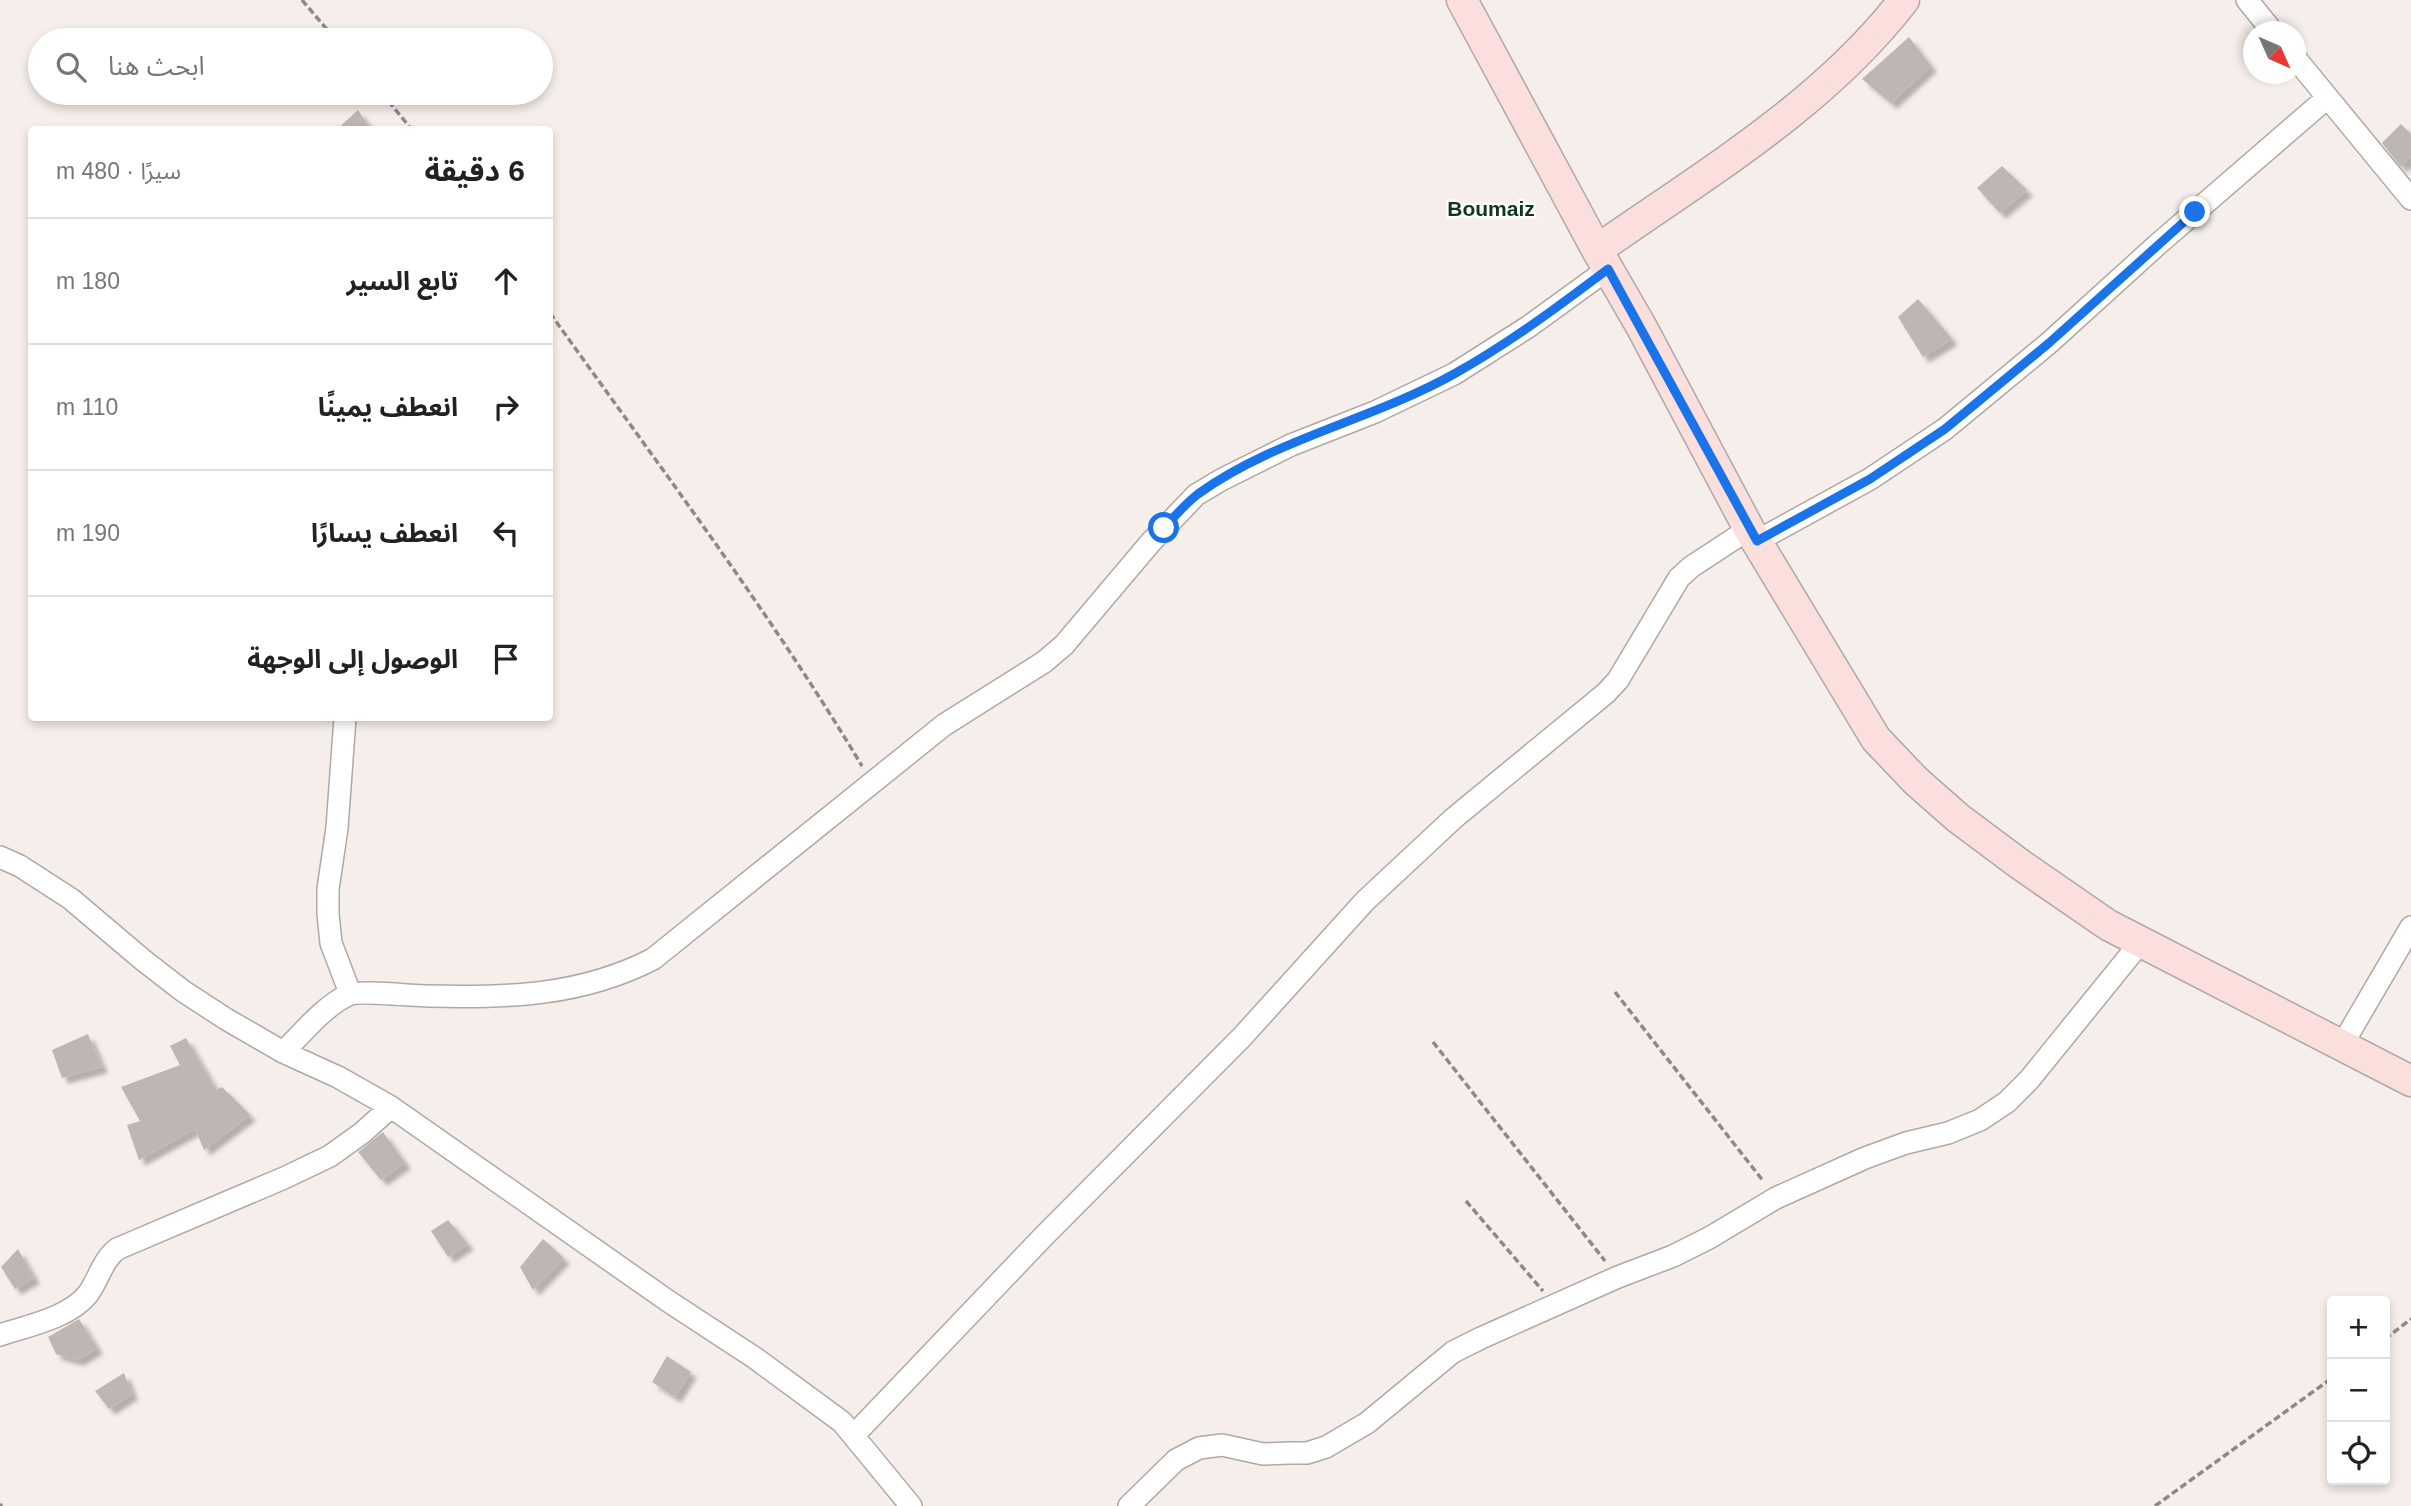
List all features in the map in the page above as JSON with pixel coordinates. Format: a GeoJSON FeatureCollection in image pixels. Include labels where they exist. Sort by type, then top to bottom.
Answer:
{"type":"FeatureCollection","features":[{"type":"Feature","properties":{"kind":"street"},"geometry":{"type":"LineString","coordinates":[[1462,0],[1753,535],[1876,739],[1916,781],[1958,818],[2108,925],[2411,1081]]}},
{"type":"Feature","properties":{"kind":"street"},"geometry":{"type":"LineString","coordinates":[[283,1052],[331,1006],[350,993],[445,996],[557,992],[597,983],[653,959],[944,725],[1044,662],[1064,645],[1151,542],[1196,495],[1231,474],[1290,445],[1375,412],[1454,374],[1528,327],[1603,260],[1833,78],[1868,43],[1904,0]]}},
{"type":"Feature","properties":{"kind":"street"},"geometry":{"type":"LineString","coordinates":[[2247,0],[2264,21]]}},
{"type":"Feature","properties":{"kind":"street"},"geometry":{"type":"LineString","coordinates":[[2306,72],[2411,199]]}},
{"type":"Feature","properties":{"kind":"street"},"geometry":{"type":"LineString","coordinates":[[854,1435],[1043,1237],[1242,1037],[1365,901],[1454,818],[1606,693],[1618,680],[1679,578],[1691,567],[1870,479],[1945,429],[2049,343],[2157,245],[2327,98]]}},
{"type":"Feature","properties":{"kind":"street"},"geometry":{"type":"LineString","coordinates":[[345,721],[337,828],[328,889],[328,914],[331,943],[350,993]]}},
{"type":"Feature","properties":{"kind":"street"},"geometry":{"type":"LineString","coordinates":[[0,858],[20,866],[71,899],[183,991],[283,1052],[338,1077],[391,1108],[668,1301],[755,1358],[830,1412],[854,1435],[882,1474],[911,1506]]}},
{"type":"Feature","properties":{"kind":"street"},"geometry":{"type":"LineString","coordinates":[[2342,1045],[2411,927]]}},
{"type":"Feature","properties":{"kind":"street"},"geometry":{"type":"LineString","coordinates":[[1129,1506],[1176,1460],[1199,1448],[1222,1446],[1263,1454],[1290,1454],[1326,1447],[1367,1423],[1453,1352],[1709,1238],[1776,1198],[1865,1158],[1906,1143],[1948,1133],[1980,1120],[2007,1102],[2051,1054],[2140,943]]}},
{"type":"Feature","properties":{"kind":"street"},"geometry":{"type":"LineString","coordinates":[[0,1335],[55,1316],[79,1302],[117,1249],[330,1156],[391,1108]]}},
{"type":"Feature","properties":{"kind":"path"},"geometry":{"type":"LineString","coordinates":[[302,0],[326,28]]}},
{"type":"Feature","properties":{"kind":"path"},"geometry":{"type":"LineString","coordinates":[[392,105],[409,126]]}},
{"type":"Feature","properties":{"kind":"path"},"geometry":{"type":"LineString","coordinates":[[553,317],[780,635],[834,716],[873,783]]}},
{"type":"Feature","properties":{"kind":"path"},"geometry":{"type":"LineString","coordinates":[[1615,992],[1776,1198]]}},
{"type":"Feature","properties":{"kind":"path"},"geometry":{"type":"LineString","coordinates":[[1433,1042],[1618,1277]]}},
{"type":"Feature","properties":{"kind":"path"},"geometry":{"type":"LineString","coordinates":[[1466,1201],[1555,1306]]}},
{"type":"Feature","properties":{"kind":"path"},"geometry":{"type":"LineString","coordinates":[[2390,1335],[2411,1319]]}},
{"type":"Feature","properties":{"kind":"path"},"geometry":{"type":"LineString","coordinates":[[2155,1506],[2327,1382]]}},
{"type":"Feature","properties":{"kind":"building"},"geometry":{"type":"Polygon","coordinates":[[[1909,37],[1931,66],[1891,103],[1862,79],[1909,37]]]}},
{"type":"Feature","properties":{"kind":"building"},"geometry":{"type":"Polygon","coordinates":[[[358,110],[368,126],[340,126],[358,110]]]}},
{"type":"Feature","properties":{"kind":"building"},"geometry":{"type":"Polygon","coordinates":[[[2401,124],[2411,134],[2411,157],[2401,167],[2382,143],[2401,124]]]}},
{"type":"Feature","properties":{"kind":"building"},"geometry":{"type":"Polygon","coordinates":[[[2002,166],[2027,190],[2000,213],[1977,188],[2002,166]]]}},
{"type":"Feature","properties":{"kind":"building"},"geometry":{"type":"Polygon","coordinates":[[[1918,299],[1952,339],[1923,357],[1898,317],[1918,299]]]}},
{"type":"Feature","properties":{"kind":"building"},"geometry":{"type":"Polygon","coordinates":[[[88,1034],[102,1067],[62,1078],[52,1050],[88,1034]]]}},
{"type":"Feature","properties":{"kind":"building"},"geometry":{"type":"Polygon","coordinates":[[[186,1038],[216,1090],[222,1087],[250,1115],[204,1150],[195,1129],[139,1160],[127,1125],[140,1121],[121,1087],[180,1065],[170,1046],[186,1038]]]}},
{"type":"Feature","properties":{"kind":"building"},"geometry":{"type":"Polygon","coordinates":[[[383,1132],[405,1163],[381,1180],[358,1152],[383,1132]]]}},
{"type":"Feature","properties":{"kind":"building"},"geometry":{"type":"Polygon","coordinates":[[[448,1220],[468,1244],[448,1257],[431,1231],[448,1220]]]}},
{"type":"Feature","properties":{"kind":"building"},"geometry":{"type":"Polygon","coordinates":[[[543,1239],[564,1258],[533,1290],[520,1267],[543,1239]]]}},
{"type":"Feature","properties":{"kind":"building"},"geometry":{"type":"Polygon","coordinates":[[[18,1249],[34,1278],[15,1289],[1,1267],[18,1249]]]}},
{"type":"Feature","properties":{"kind":"building"},"geometry":{"type":"Polygon","coordinates":[[[79,1319],[97,1348],[78,1360],[56,1354],[48,1337],[79,1319]]]}},
{"type":"Feature","properties":{"kind":"building"},"geometry":{"type":"Polygon","coordinates":[[[667,1356],[691,1372],[675,1397],[652,1382],[667,1356]]]}},
{"type":"Feature","properties":{"kind":"building"},"geometry":{"type":"Polygon","coordinates":[[[124,1373],[132,1394],[109,1409],[95,1391],[124,1373]]]}},
{"type":"Feature","properties":{"kind":"district","name":"Boumaiz"},"geometry":{"type":"Point","coordinates":[1491,209]}},
{"type":"Feature","properties":{"kind":"route"},"geometry":{"type":"LineString","coordinates":[[1164,528],[1196,495],[1253,463],[1290,445],[1375,412],[1454,374],[1528,327],[1608,269],[1757,541],[1870,479],[1945,429],[2049,343],[2195,212]]}}]}
